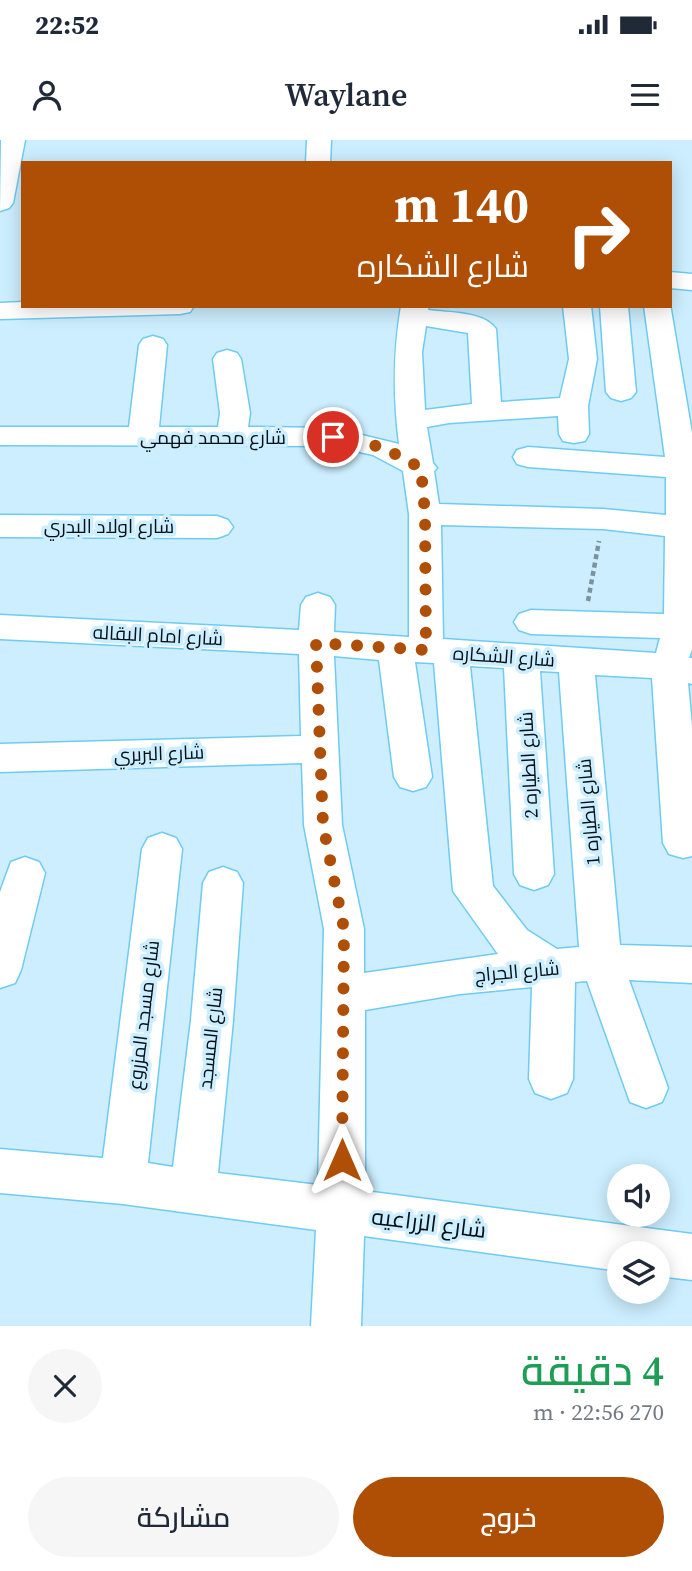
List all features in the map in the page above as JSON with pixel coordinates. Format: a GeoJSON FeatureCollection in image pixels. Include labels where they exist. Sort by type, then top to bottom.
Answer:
{"type":"FeatureCollection","features":[{"type":"Feature","properties":{"kind":"street"},"geometry":{"type":"LineString","coordinates":[[13,140],[0,203],[21,201]]}},
{"type":"Feature","properties":{"kind":"street"},"geometry":{"type":"LineString","coordinates":[[318,161],[320,140]]}},
{"type":"Feature","properties":{"kind":"street"},"geometry":{"type":"LineString","coordinates":[[672,280],[692,282]]}},
{"type":"Feature","properties":{"kind":"street"},"geometry":{"type":"LineString","coordinates":[[0,311],[63,308]]}},
{"type":"Feature","properties":{"kind":"street"},"geometry":{"type":"LineString","coordinates":[[412,421],[449,414],[487,412],[574,420],[583,359],[577,308]]}},
{"type":"Feature","properties":{"kind":"street"},"geometry":{"type":"LineString","coordinates":[[614,308],[621,392]]}},
{"type":"Feature","properties":{"kind":"street"},"geometry":{"type":"LineString","coordinates":[[659,308],[681,388],[682,467],[686,513],[680,669],[682,843]]}},
{"type":"Feature","properties":{"kind":"street"},"geometry":{"type":"LineString","coordinates":[[413,778],[424,650],[425,514],[421,468],[408,398],[407,363],[415,311],[482,329],[487,412]]}},
{"type":"Feature","properties":{"kind":"street"},"geometry":{"type":"LineString","coordinates":[[143,438],[153,345]]}},
{"type":"Feature","properties":{"kind":"street"},"geometry":{"type":"LineString","coordinates":[[227,359],[235,413],[231,437]]}},
{"type":"Feature","properties":{"kind":"street","name":"شارع محمد فهمي"},"geometry":{"type":"LineString","coordinates":[[0,436],[333,437],[382,447],[421,468]]}},
{"type":"Feature","properties":{"kind":"street"},"geometry":{"type":"LineString","coordinates":[[528,457],[682,467]]}},
{"type":"Feature","properties":{"kind":"street"},"geometry":{"type":"LineString","coordinates":[[425,514],[603,519],[686,513]]}},
{"type":"Feature","properties":{"kind":"street","name":"شارع اولاد البدري"},"geometry":{"type":"LineString","coordinates":[[0,526],[217,527]]}},
{"type":"Feature","properties":{"kind":"street"},"geometry":{"type":"LineString","coordinates":[[317,624],[323,825],[344,929],[341,1212],[336,1326]]}},
{"type":"Feature","properties":{"kind":"street","name":"شارع الشكاره"},"geometry":{"type":"LineString","coordinates":[[317,624],[424,650],[526,640],[576,662],[680,669]]}},
{"type":"Feature","properties":{"kind":"street","name":"شارع امام البقاله"},"geometry":{"type":"LineString","coordinates":[[0,627],[317,624]]}},
{"type":"Feature","properties":{"kind":"street"},"geometry":{"type":"LineString","coordinates":[[526,640],[583,624],[681,627]]}},
{"type":"Feature","properties":{"kind":"street","name":"شارع الطياره 2"},"geometry":{"type":"LineString","coordinates":[[526,640],[534,874]]}},
{"type":"Feature","properties":{"kind":"street"},"geometry":{"type":"LineString","coordinates":[[424,650],[473,891],[512,942],[554,969],[551,1079]]}},
{"type":"Feature","properties":{"kind":"street","name":"شارع الطياره 1"},"geometry":{"type":"LineString","coordinates":[[576,662],[601,962],[646,1088]]}},
{"type":"Feature","properties":{"kind":"street","name":"شارع البربري"},"geometry":{"type":"LineString","coordinates":[[0,758],[319,749]]}},
{"type":"Feature","properties":{"kind":"street","name":"شارع مسجد المزروع"},"geometry":{"type":"LineString","coordinates":[[124,1182],[162,849]]}},
{"type":"Feature","properties":{"kind":"street"},"geometry":{"type":"LineString","coordinates":[[0,970],[25,873]]}},
{"type":"Feature","properties":{"kind":"street","name":"شارع المسجد"},"geometry":{"type":"LineString","coordinates":[[193,1192],[212,1020],[223,883]]}},
{"type":"Feature","properties":{"kind":"street","name":"شارع الجراج"},"geometry":{"type":"LineString","coordinates":[[343,995],[460,976],[554,969],[601,962],[691,971]]}},
{"type":"Feature","properties":{"kind":"street","name":"شارع الزراعيه"},"geometry":{"type":"LineString","coordinates":[[0,1171],[124,1182],[692,1256]]}},
{"type":"Feature","properties":{"kind":"path"},"geometry":{"type":"LineString","coordinates":[[583,624],[603,519]]}},
{"type":"Feature","properties":{"kind":"route"},"geometry":{"type":"LineString","coordinates":[[333,437],[382,447],[421,468],[425,514],[426,650],[316,643],[323,825],[344,929],[342,1160]]}}]}
